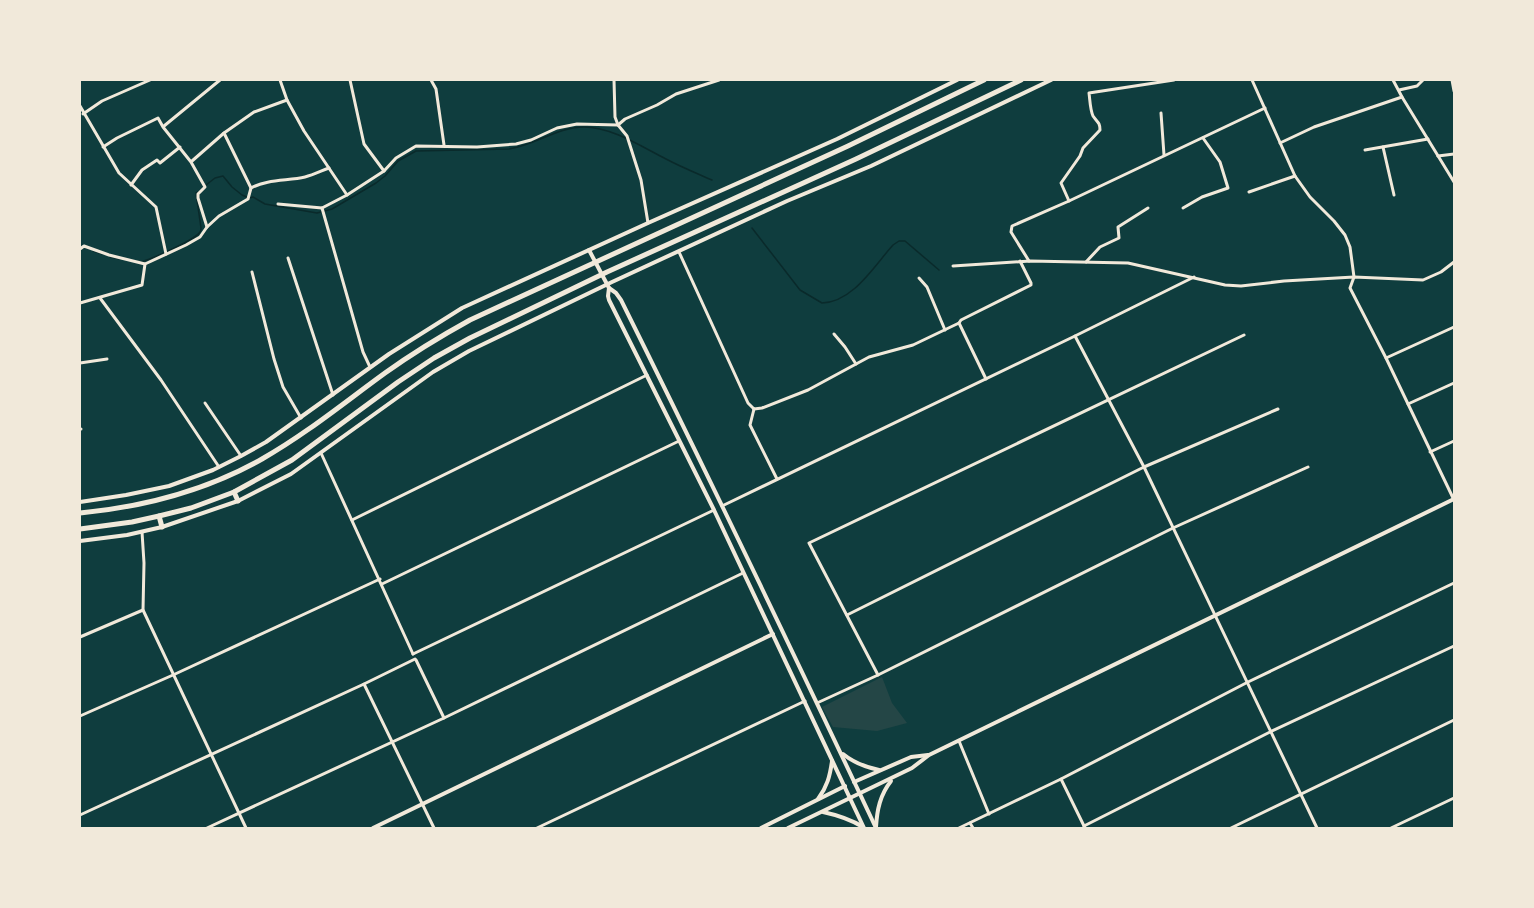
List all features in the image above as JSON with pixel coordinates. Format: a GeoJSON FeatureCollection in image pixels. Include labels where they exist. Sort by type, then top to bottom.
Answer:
{"type":"FeatureCollection","features":[{"type":"Feature","properties":{"kind":"highway"},"geometry":{"type":"LineString","coordinates":[[80,513],[159,500],[221,479],[286,444],[433,340],[471,320],[848,146],[984,80]]}},
{"type":"Feature","properties":{"kind":"highway"},"geometry":{"type":"LineString","coordinates":[[80,530],[159,516],[191,508],[234,492],[292,460],[398,382],[470,338],[1021,80]]}},
{"type":"Feature","properties":{"kind":"highway"},"geometry":{"type":"LineString","coordinates":[[234,492],[238,501]]}},
{"type":"Feature","properties":{"kind":"highway"},"geometry":{"type":"LineString","coordinates":[[159,516],[162,528]]}},
{"type":"Feature","properties":{"kind":"street"},"geometry":{"type":"LineString","coordinates":[[83,114],[102,101],[150,80]]}},
{"type":"Feature","properties":{"kind":"street"},"geometry":{"type":"LineString","coordinates":[[163,127],[220,80]]}},
{"type":"Feature","properties":{"kind":"street"},"geometry":{"type":"LineString","coordinates":[[280,80],[287,100],[304,131],[347,195]]}},
{"type":"Feature","properties":{"kind":"street"},"geometry":{"type":"LineString","coordinates":[[350,80],[364,144],[384,171]]}},
{"type":"Feature","properties":{"kind":"street"},"geometry":{"type":"LineString","coordinates":[[431,80],[436,89],[444,146]]}},
{"type":"Feature","properties":{"kind":"street"},"geometry":{"type":"LineString","coordinates":[[614,80],[615,117],[627,136],[641,180],[648,223]]}},
{"type":"Feature","properties":{"kind":"street"},"geometry":{"type":"LineString","coordinates":[[278,204],[322,208],[384,171],[396,158],[416,146],[477,147],[516,144],[557,128],[577,124],[618,125],[625,119],[676,94],[719,80]]}},
{"type":"Feature","properties":{"kind":"street"},"geometry":{"type":"LineString","coordinates":[[80,502],[169,486],[219,467],[266,442],[424,331],[462,308],[837,139],[957,80]]}},
{"type":"Feature","properties":{"kind":"street"},"geometry":{"type":"LineString","coordinates":[[80,540],[162,528],[238,501],[291,474],[433,372],[469,351],[787,201],[871,166],[1051,80]]}},
{"type":"Feature","properties":{"kind":"street"},"geometry":{"type":"LineString","coordinates":[[1069,201],[1061,183],[1083,148],[1100,130],[1100,124],[1094,117],[1089,93],[1174,80]]}},
{"type":"Feature","properties":{"kind":"street"},"geometry":{"type":"LineString","coordinates":[[788,828],[893,779],[928,755],[958,740],[1454,500],[1350,288],[1354,277],[1350,247],[1345,235],[1310,197],[1295,176],[1252,80]]}},
{"type":"Feature","properties":{"kind":"street"},"geometry":{"type":"LineString","coordinates":[[1399,80],[1394,81],[1398,90],[1455,182]]}},
{"type":"Feature","properties":{"kind":"street"},"geometry":{"type":"LineString","coordinates":[[1398,90],[1417,86],[1423,80]]}},
{"type":"Feature","properties":{"kind":"street"},"geometry":{"type":"LineString","coordinates":[[1452,80],[1455,91]]}},
{"type":"Feature","properties":{"kind":"street"},"geometry":{"type":"LineString","coordinates":[[1280,143],[1314,127],[1402,97]]}},
{"type":"Feature","properties":{"kind":"street"},"geometry":{"type":"LineString","coordinates":[[191,162],[224,133],[254,112],[287,100]]}},
{"type":"Feature","properties":{"kind":"street"},"geometry":{"type":"LineString","coordinates":[[80,106],[119,173],[156,207],[166,254]]}},
{"type":"Feature","properties":{"kind":"street"},"geometry":{"type":"LineString","coordinates":[[1030,261],[1011,232],[1012,226],[1265,108]]}},
{"type":"Feature","properties":{"kind":"street"},"geometry":{"type":"LineString","coordinates":[[1161,112],[1164,155]]}},
{"type":"Feature","properties":{"kind":"street"},"geometry":{"type":"LineString","coordinates":[[103,147],[158,117],[163,127],[191,162],[205,187],[198,194],[198,198],[207,227]]}},
{"type":"Feature","properties":{"kind":"street"},"geometry":{"type":"LineString","coordinates":[[80,243],[109,255],[145,264],[200,237],[219,216],[248,199],[251,188],[224,133]]}},
{"type":"Feature","properties":{"kind":"street"},"geometry":{"type":"LineString","coordinates":[[1183,208],[1202,197],[1228,188],[1220,162],[1203,138]]}},
{"type":"Feature","properties":{"kind":"street"},"geometry":{"type":"LineString","coordinates":[[1365,150],[1428,139]]}},
{"type":"Feature","properties":{"kind":"street"},"geometry":{"type":"LineString","coordinates":[[131,185],[146,167],[157,160],[160,163],[180,147]]}},
{"type":"Feature","properties":{"kind":"street"},"geometry":{"type":"LineString","coordinates":[[1383,147],[1394,195]]}},
{"type":"Feature","properties":{"kind":"street"},"geometry":{"type":"LineString","coordinates":[[1438,156],[1455,154]]}},
{"type":"Feature","properties":{"kind":"street"},"geometry":{"type":"LineString","coordinates":[[251,188],[270,182],[307,177],[329,168]]}},
{"type":"Feature","properties":{"kind":"street"},"geometry":{"type":"LineString","coordinates":[[1249,192],[1295,176]]}},
{"type":"Feature","properties":{"kind":"street"},"geometry":{"type":"LineString","coordinates":[[1086,262],[1100,247],[1119,238],[1118,227],[1148,207]]}},
{"type":"Feature","properties":{"kind":"street"},"geometry":{"type":"LineString","coordinates":[[322,208],[363,352],[370,368]]}},
{"type":"Feature","properties":{"kind":"street"},"geometry":{"type":"LineString","coordinates":[[80,249],[84,246]]}},
{"type":"Feature","properties":{"kind":"street"},"geometry":{"type":"LineString","coordinates":[[589,250],[608,286],[621,300],[745,552],[876,828]]}},
{"type":"Feature","properties":{"kind":"street"},"geometry":{"type":"LineString","coordinates":[[679,252],[748,403],[754,409]]}},
{"type":"Feature","properties":{"kind":"street"},"geometry":{"type":"LineString","coordinates":[[288,258],[333,395]]}},
{"type":"Feature","properties":{"kind":"street"},"geometry":{"type":"LineString","coordinates":[[754,409],[808,390],[869,357],[913,345],[1031,285],[1020,261]]}},
{"type":"Feature","properties":{"kind":"street"},"geometry":{"type":"LineString","coordinates":[[953,266],[1020,261],[1128,262],[1225,285],[1241,286],[1354,277],[1423,280],[1441,272],[1455,262]]}},
{"type":"Feature","properties":{"kind":"street"},"geometry":{"type":"LineString","coordinates":[[80,303],[142,285],[145,264]]}},
{"type":"Feature","properties":{"kind":"street"},"geometry":{"type":"LineString","coordinates":[[252,272],[283,387],[301,417]]}},
{"type":"Feature","properties":{"kind":"street"},"geometry":{"type":"LineString","coordinates":[[722,506],[1194,277]]}},
{"type":"Feature","properties":{"kind":"street"},"geometry":{"type":"LineString","coordinates":[[919,278],[927,287],[945,330]]}},
{"type":"Feature","properties":{"kind":"street"},"geometry":{"type":"LineString","coordinates":[[608,286],[609,300],[714,510],[864,828]]}},
{"type":"Feature","properties":{"kind":"street"},"geometry":{"type":"LineString","coordinates":[[100,298],[161,380],[219,467]]}},
{"type":"Feature","properties":{"kind":"street"},"geometry":{"type":"LineString","coordinates":[[959,323],[986,379]]}},
{"type":"Feature","properties":{"kind":"street"},"geometry":{"type":"LineString","coordinates":[[1386,358],[1455,327]]}},
{"type":"Feature","properties":{"kind":"street"},"geometry":{"type":"LineString","coordinates":[[834,334],[856,364]]}},
{"type":"Feature","properties":{"kind":"street"},"geometry":{"type":"LineString","coordinates":[[878,675],[808,543],[1244,335]]}},
{"type":"Feature","properties":{"kind":"street"},"geometry":{"type":"LineString","coordinates":[[1076,336],[1144,467],[1317,828]]}},
{"type":"Feature","properties":{"kind":"street"},"geometry":{"type":"LineString","coordinates":[[80,363],[107,359]]}},
{"type":"Feature","properties":{"kind":"street"},"geometry":{"type":"LineString","coordinates":[[352,520],[647,375]]}},
{"type":"Feature","properties":{"kind":"street"},"geometry":{"type":"LineString","coordinates":[[1408,404],[1455,383]]}},
{"type":"Feature","properties":{"kind":"street"},"geometry":{"type":"LineString","coordinates":[[205,403],[241,456]]}},
{"type":"Feature","properties":{"kind":"street"},"geometry":{"type":"LineString","coordinates":[[754,409],[750,421],[751,429],[777,479]]}},
{"type":"Feature","properties":{"kind":"street"},"geometry":{"type":"LineString","coordinates":[[847,615],[1144,467],[1278,409]]}},
{"type":"Feature","properties":{"kind":"street"},"geometry":{"type":"LineString","coordinates":[[382,584],[679,441]]}},
{"type":"Feature","properties":{"kind":"street"},"geometry":{"type":"LineString","coordinates":[[1430,452],[1455,441]]}},
{"type":"Feature","properties":{"kind":"street"},"geometry":{"type":"LineString","coordinates":[[321,453],[444,718]]}},
{"type":"Feature","properties":{"kind":"street"},"geometry":{"type":"LineString","coordinates":[[688,459],[697,455]]}},
{"type":"Feature","properties":{"kind":"street"},"geometry":{"type":"LineString","coordinates":[[817,703],[1173,528],[1308,466]]}},
{"type":"Feature","properties":{"kind":"street"},"geometry":{"type":"LineString","coordinates":[[413,654],[714,510]]}},
{"type":"Feature","properties":{"kind":"street"},"geometry":{"type":"LineString","coordinates":[[142,532],[143,610],[246,828]]}},
{"type":"Feature","properties":{"kind":"street"},"geometry":{"type":"LineString","coordinates":[[736,557],[745,552]]}},
{"type":"Feature","properties":{"kind":"street"},"geometry":{"type":"LineString","coordinates":[[207,828],[444,718],[743,573]]}},
{"type":"Feature","properties":{"kind":"street"},"geometry":{"type":"LineString","coordinates":[[80,716],[380,579]]}},
{"type":"Feature","properties":{"kind":"street"},"geometry":{"type":"LineString","coordinates":[[959,828],[1248,682],[1455,583]]}},
{"type":"Feature","properties":{"kind":"street"},"geometry":{"type":"LineString","coordinates":[[80,638],[143,610]]}},
{"type":"Feature","properties":{"kind":"street"},"geometry":{"type":"LineString","coordinates":[[373,828],[773,634]]}},
{"type":"Feature","properties":{"kind":"street"},"geometry":{"type":"LineString","coordinates":[[1061,778],[1084,827],[1270,732],[1455,646]]}},
{"type":"Feature","properties":{"kind":"street"},"geometry":{"type":"LineString","coordinates":[[80,815],[415,659]]}},
{"type":"Feature","properties":{"kind":"street"},"geometry":{"type":"LineString","coordinates":[[364,684],[434,828]]}},
{"type":"Feature","properties":{"kind":"street"},"geometry":{"type":"LineString","coordinates":[[537,828],[805,701]]}},
{"type":"Feature","properties":{"kind":"street"},"geometry":{"type":"LineString","coordinates":[[1231,828],[1455,720]]}},
{"type":"Feature","properties":{"kind":"street"},"geometry":{"type":"LineString","coordinates":[[958,740],[989,814]]}},
{"type":"Feature","properties":{"kind":"street"},"geometry":{"type":"LineString","coordinates":[[840,751],[864,767],[881,771]]}},
{"type":"Feature","properties":{"kind":"street"},"geometry":{"type":"LineString","coordinates":[[761,828],[845,786],[911,757],[928,755]]}},
{"type":"Feature","properties":{"kind":"street"},"geometry":{"type":"LineString","coordinates":[[815,801],[823,792],[830,776],[832,759]]}},
{"type":"Feature","properties":{"kind":"street"},"geometry":{"type":"LineString","coordinates":[[876,828],[877,813],[884,790],[893,779]]}},
{"type":"Feature","properties":{"kind":"street"},"geometry":{"type":"LineString","coordinates":[[1391,828],[1455,798]]}},
{"type":"Feature","properties":{"kind":"street"},"geometry":{"type":"LineString","coordinates":[[822,812],[853,821],[864,828]]}},
{"type":"Feature","properties":{"kind":"street"},"geometry":{"type":"LineString","coordinates":[[970,823],[973,828]]}},
{"type":"Feature","properties":{"kind":"shaded area"},"geometry":{"type":"Polygon","coordinates":[[[882,677],[892,703],[907,723],[877,731],[833,727],[822,707],[882,677]]]}},
{"type":"Feature","properties":{"kind":"waterway"},"geometry":{"type":"LineString","coordinates":[[206,185],[215,178],[223,176],[232,187],[249,198],[253,197],[265,204],[317,213],[332,209],[376,183],[398,161],[416,151],[509,149],[565,130],[584,127],[616,134],[712,180]]}},
{"type":"Feature","properties":{"kind":"waterway"},"geometry":{"type":"LineString","coordinates":[[140,262],[162,254],[200,232],[196,193],[198,192]]}},
{"type":"Feature","properties":{"kind":"waterway"},"geometry":{"type":"LineString","coordinates":[[752,228],[800,290],[822,303],[833,301],[853,290],[899,241],[905,241],[939,270]]}},
{"type":"Feature","properties":{"kind":"waterway"},"geometry":{"type":"LineString","coordinates":[[93,251],[103,254]]}},
{"type":"Feature","properties":{"kind":"waterway"},"geometry":{"type":"LineString","coordinates":[[110,257],[120,259]]}}]}
